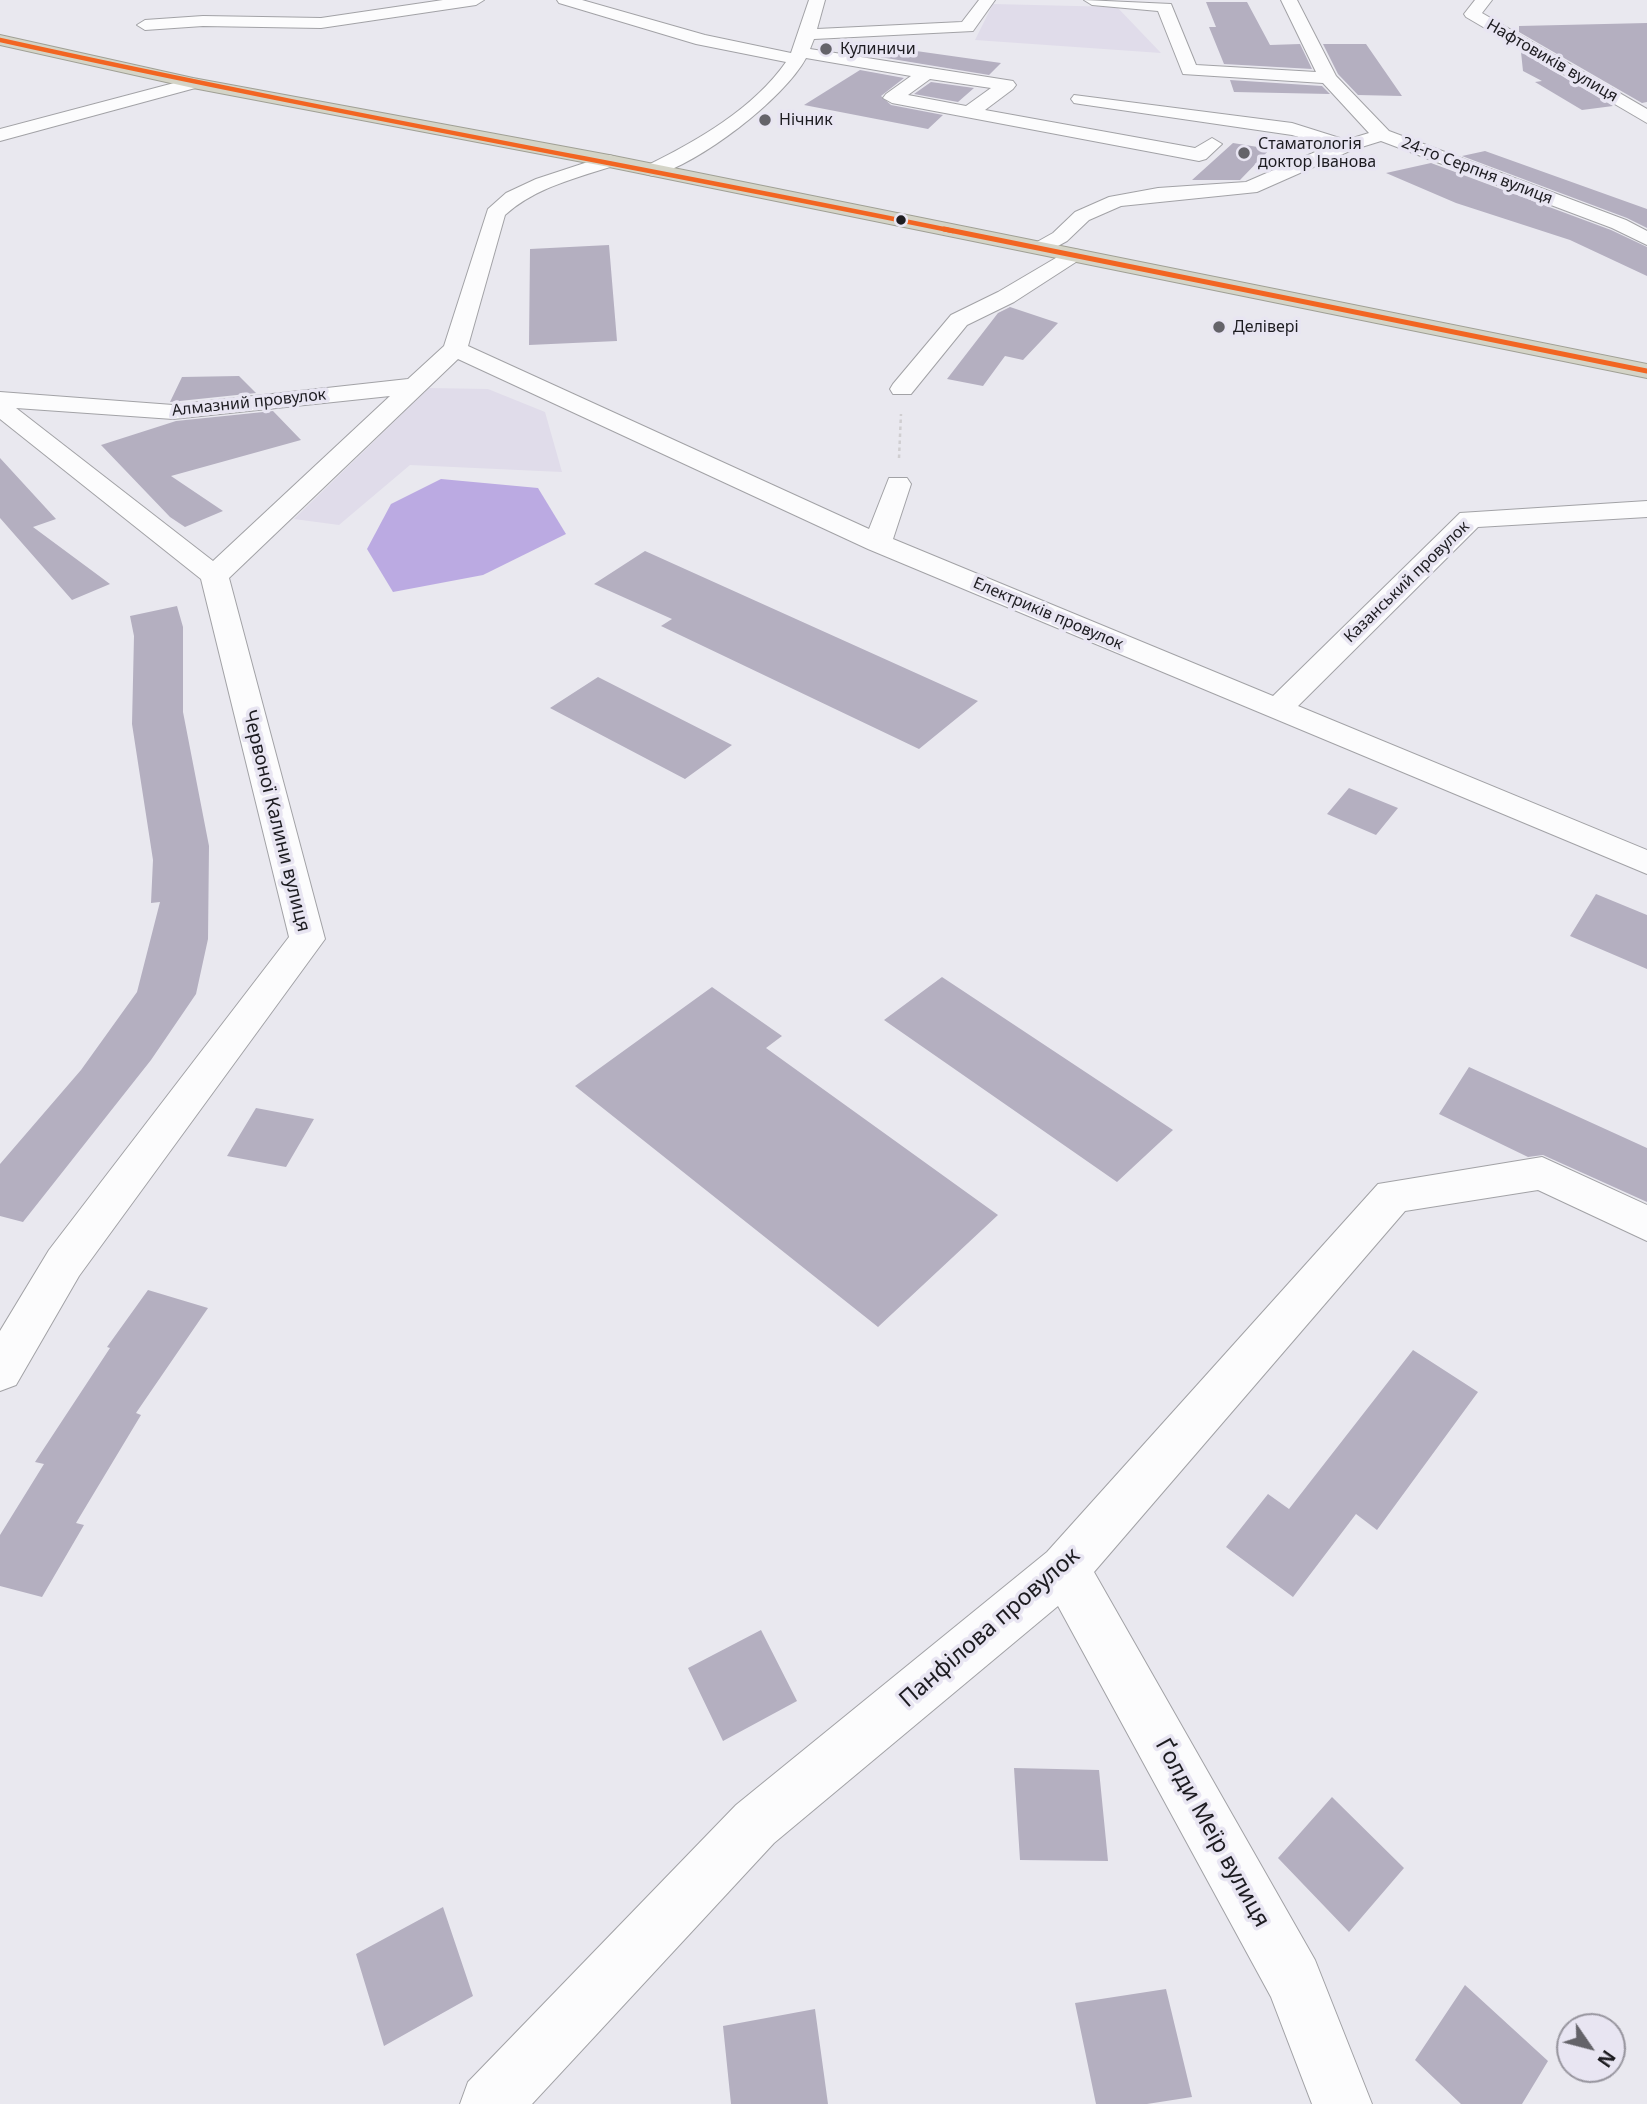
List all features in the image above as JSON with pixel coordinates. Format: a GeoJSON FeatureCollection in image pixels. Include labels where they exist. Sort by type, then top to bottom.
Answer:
{"type":"FeatureCollection","features":[{"type":"Feature","properties":{"kind":"highway"},"geometry":{"type":"LineString","coordinates":[[0,40],[192,83],[609,161],[1647,371]]}},
{"type":"Feature","properties":{"kind":"street"},"geometry":{"type":"LineString","coordinates":[[145,25],[202,21],[321,23],[476,0]]}},
{"type":"Feature","properties":{"kind":"street"},"geometry":{"type":"LineString","coordinates":[[565,0],[702,40],[1007,85],[970,112]]}},
{"type":"Feature","properties":{"kind":"street"},"geometry":{"type":"LineString","coordinates":[[653,170],[723,130],[788,73],[798,56],[817,0]]}},
{"type":"Feature","properties":{"kind":"street"},"geometry":{"type":"LineString","coordinates":[[806,34],[967,27],[987,0]]}},
{"type":"Feature","properties":{"kind":"street"},"geometry":{"type":"LineString","coordinates":[[1092,0],[1165,7],[1189,70],[1328,78]]}},
{"type":"Feature","properties":{"kind":"street","name":"24-го Серпня вулиця"},"geometry":{"type":"LineString","coordinates":[[1289,0],[1328,78],[1382,135],[1619,224],[1647,239]]}},
{"type":"Feature","properties":{"kind":"street","name":"Нафтовиків вулиця"},"geometry":{"type":"LineString","coordinates":[[1484,0],[1472,14],[1647,117]]}},
{"type":"Feature","properties":{"kind":"street"},"geometry":{"type":"LineString","coordinates":[[917,72],[922,78],[892,98],[1199,155],[1212,145]]}},
{"type":"Feature","properties":{"kind":"street"},"geometry":{"type":"LineString","coordinates":[[0,135],[192,83]]}},
{"type":"Feature","properties":{"kind":"street"},"geometry":{"type":"LineString","coordinates":[[1080,99],[1292,129],[1322,136],[1346,146]]}},
{"type":"Feature","properties":{"kind":"street"},"geometry":{"type":"LineString","coordinates":[[1039,247],[1060,237],[1083,216],[1116,201],[1158,194],[1250,188],[1346,146],[1382,135]]}},
{"type":"Feature","properties":{"kind":"street"},"geometry":{"type":"LineString","coordinates":[[0,407],[214,576],[455,349],[495,213],[513,197],[543,183],[609,161]]}},
{"type":"Feature","properties":{"kind":"street"},"geometry":{"type":"LineString","coordinates":[[1619,224],[1647,219]]}},
{"type":"Feature","properties":{"kind":"street"},"geometry":{"type":"LineString","coordinates":[[902,389],[959,320],[1006,297],[1071,255]]}},
{"type":"Feature","properties":{"kind":"street","name":"Електриків провулок"},"geometry":{"type":"LineString","coordinates":[[455,349],[878,544],[1647,863]]}},
{"type":"Feature","properties":{"kind":"street","name":"Алмазний провулок"},"geometry":{"type":"LineString","coordinates":[[0,399],[173,412],[415,386]]}},
{"type":"Feature","properties":{"kind":"street"},"geometry":{"type":"LineString","coordinates":[[878,544],[898,484]]}},
{"type":"Feature","properties":{"kind":"street","name":"Казанський провулок"},"geometry":{"type":"LineString","coordinates":[[1278,709],[1470,519],[1647,509]]}},
{"type":"Feature","properties":{"kind":"street","name":"Червоної Калини вулиця"},"geometry":{"type":"LineString","coordinates":[[0,1371],[64,1263],[307,939],[214,576]]}},
{"type":"Feature","properties":{"kind":"street","name":"Панфілова провулок"},"geometry":{"type":"LineString","coordinates":[[490,2104],[755,1824],[1065,1569],[1393,1196],[1542,1173],[1647,1224]]}},
{"type":"Feature","properties":{"kind":"street","name":"Ґолди Меїр вулиця"},"geometry":{"type":"LineString","coordinates":[[1065,1569],[1294,1981],[1342,2104]]}},
{"type":"Feature","properties":{"kind":"path"},"geometry":{"type":"LineString","coordinates":[[898,484],[902,389]]}},
{"type":"Feature","properties":{"kind":"shaded area"},"geometry":{"type":"Polygon","coordinates":[[[993,4],[1117,7],[1161,53],[975,40],[993,4]]]}},
{"type":"Feature","properties":{"kind":"shaded area"},"geometry":{"type":"Polygon","coordinates":[[[429,388],[488,389],[545,412],[562,472],[410,465],[339,525],[294,519],[429,388]]]}},
{"type":"Feature","properties":{"kind":"shaded area"},"geometry":{"type":"Polygon","coordinates":[[[441,479],[538,488],[566,534],[483,575],[393,592],[367,549],[391,504],[441,479]]]}},
{"type":"Feature","properties":{"kind":"building"},"geometry":{"type":"Polygon","coordinates":[[[1206,2],[1247,2],[1270,45],[1300,44],[1312,69],[1224,64],[1209,27],[1216,27],[1206,2]]]}},
{"type":"Feature","properties":{"kind":"building"},"geometry":{"type":"Polygon","coordinates":[[[1647,23],[1647,102],[1642,103],[1519,32],[1519,26],[1647,23]]]}},
{"type":"Feature","properties":{"kind":"building"},"geometry":{"type":"Polygon","coordinates":[[[1323,44],[1366,44],[1402,96],[1358,95],[1338,74],[1323,44]]]}},
{"type":"Feature","properties":{"kind":"building"},"geometry":{"type":"Polygon","coordinates":[[[895,48],[1001,63],[989,75],[880,57],[895,48]]]}},
{"type":"Feature","properties":{"kind":"building"},"geometry":{"type":"Polygon","coordinates":[[[1521,52],[1613,106],[1582,110],[1535,82],[1542,81],[1523,71],[1521,52]]]}},
{"type":"Feature","properties":{"kind":"building"},"geometry":{"type":"Polygon","coordinates":[[[860,70],[904,78],[881,96],[891,105],[943,115],[928,129],[804,105],[860,70]]]}},
{"type":"Feature","properties":{"kind":"building"},"geometry":{"type":"Polygon","coordinates":[[[1230,80],[1322,86],[1330,94],[1234,92],[1230,80]]]}},
{"type":"Feature","properties":{"kind":"building"},"geometry":{"type":"Polygon","coordinates":[[[931,82],[974,88],[958,102],[914,94],[931,82]]]}},
{"type":"Feature","properties":{"kind":"building"},"geometry":{"type":"Polygon","coordinates":[[[1233,143],[1270,149],[1240,180],[1192,180],[1233,143]]]}},
{"type":"Feature","properties":{"kind":"building"},"geometry":{"type":"Polygon","coordinates":[[[1485,151],[1647,209],[1647,228],[1462,156],[1485,151]]]}},
{"type":"Feature","properties":{"kind":"building"},"geometry":{"type":"Polygon","coordinates":[[[1431,163],[1611,230],[1647,247],[1647,276],[1570,240],[1456,203],[1386,173],[1431,163]]]}},
{"type":"Feature","properties":{"kind":"building"},"geometry":{"type":"Polygon","coordinates":[[[609,245],[617,341],[529,345],[530,249],[609,245]]]}},
{"type":"Feature","properties":{"kind":"building"},"geometry":{"type":"Polygon","coordinates":[[[1010,307],[1058,323],[1023,360],[1005,356],[983,386],[947,379],[998,313],[1010,307]]]}},
{"type":"Feature","properties":{"kind":"building"},"geometry":{"type":"Polygon","coordinates":[[[239,376],[256,393],[170,402],[182,377],[239,376]]]}},
{"type":"Feature","properties":{"kind":"building"},"geometry":{"type":"Polygon","coordinates":[[[273,411],[301,440],[171,476],[223,511],[185,527],[170,517],[101,445],[176,421],[273,411]]]}},
{"type":"Feature","properties":{"kind":"building"},"geometry":{"type":"Polygon","coordinates":[[[0,458],[56,519],[33,527],[110,584],[72,600],[0,518],[0,458]]]}},
{"type":"Feature","properties":{"kind":"building"},"geometry":{"type":"Polygon","coordinates":[[[645,551],[978,701],[919,749],[661,626],[672,619],[594,584],[645,551]]]}},
{"type":"Feature","properties":{"kind":"building"},"geometry":{"type":"Polygon","coordinates":[[[177,606],[183,627],[183,712],[209,846],[208,939],[196,994],[151,1060],[23,1222],[0,1216],[0,1164],[81,1070],[137,992],[160,902],[151,903],[153,860],[132,724],[134,636],[130,616],[177,606]]]}},
{"type":"Feature","properties":{"kind":"building"},"geometry":{"type":"Polygon","coordinates":[[[598,677],[732,745],[685,779],[550,708],[598,677]]]}},
{"type":"Feature","properties":{"kind":"building"},"geometry":{"type":"Polygon","coordinates":[[[1349,788],[1398,808],[1376,835],[1327,814],[1349,788]]]}},
{"type":"Feature","properties":{"kind":"building"},"geometry":{"type":"Polygon","coordinates":[[[1596,894],[1647,915],[1647,969],[1570,936],[1596,894]]]}},
{"type":"Feature","properties":{"kind":"building"},"geometry":{"type":"Polygon","coordinates":[[[942,977],[1173,1130],[1117,1182],[884,1020],[942,977]]]}},
{"type":"Feature","properties":{"kind":"building"},"geometry":{"type":"Polygon","coordinates":[[[712,987],[782,1036],[766,1048],[998,1215],[878,1327],[575,1086],[712,987]]]}},
{"type":"Feature","properties":{"kind":"building"},"geometry":{"type":"Polygon","coordinates":[[[1469,1067],[1647,1148],[1647,1202],[1543,1155],[1528,1157],[1439,1114],[1469,1067]]]}},
{"type":"Feature","properties":{"kind":"building"},"geometry":{"type":"Polygon","coordinates":[[[256,1108],[314,1119],[286,1167],[227,1156],[256,1108]]]}},
{"type":"Feature","properties":{"kind":"building"},"geometry":{"type":"Polygon","coordinates":[[[148,1290],[208,1308],[136,1413],[141,1415],[76,1523],[84,1525],[42,1597],[0,1586],[0,1535],[44,1464],[35,1462],[110,1348],[107,1347],[148,1290]]]}},
{"type":"Feature","properties":{"kind":"building"},"geometry":{"type":"Polygon","coordinates":[[[1413,1350],[1478,1392],[1377,1530],[1356,1514],[1293,1597],[1226,1547],[1268,1494],[1289,1509],[1413,1350]]]}},
{"type":"Feature","properties":{"kind":"building"},"geometry":{"type":"Polygon","coordinates":[[[761,1630],[797,1701],[723,1741],[688,1668],[761,1630]]]}},
{"type":"Feature","properties":{"kind":"building"},"geometry":{"type":"Polygon","coordinates":[[[1014,1768],[1099,1770],[1108,1861],[1020,1860],[1014,1768]]]}},
{"type":"Feature","properties":{"kind":"building"},"geometry":{"type":"Polygon","coordinates":[[[1332,1797],[1404,1868],[1349,1932],[1278,1858],[1332,1797]]]}},
{"type":"Feature","properties":{"kind":"building"},"geometry":{"type":"Polygon","coordinates":[[[443,1907],[473,1996],[384,2046],[356,1954],[443,1907]]]}},
{"type":"Feature","properties":{"kind":"building"},"geometry":{"type":"Polygon","coordinates":[[[1465,1985],[1548,2061],[1522,2104],[1461,2104],[1415,2060],[1465,1985]]]}},
{"type":"Feature","properties":{"kind":"building"},"geometry":{"type":"Polygon","coordinates":[[[1166,1989],[1192,2097],[1147,2104],[1096,2104],[1075,2003],[1166,1989]]]}},
{"type":"Feature","properties":{"kind":"building"},"geometry":{"type":"Polygon","coordinates":[[[815,2009],[828,2104],[731,2104],[723,2026],[815,2009]]]}},
{"type":"Feature","properties":{"kind":"transit line"},"geometry":{"type":"LineString","coordinates":[[0,40],[193,83],[609,161],[1647,371]]}},
{"type":"Feature","properties":{"kind":"place","name":"Кулиничи"},"geometry":{"type":"Point","coordinates":[826,49]}},
{"type":"Feature","properties":{"kind":"place","name":"Нічник"},"geometry":{"type":"Point","coordinates":[765,120]}},
{"type":"Feature","properties":{"kind":"place","name":"Стаматологія доктор Іванова"},"geometry":{"type":"Point","coordinates":[1244,153]}},
{"type":"Feature","properties":{"kind":"place","name":"Делівері"},"geometry":{"type":"Point","coordinates":[1219,327]}}]}
